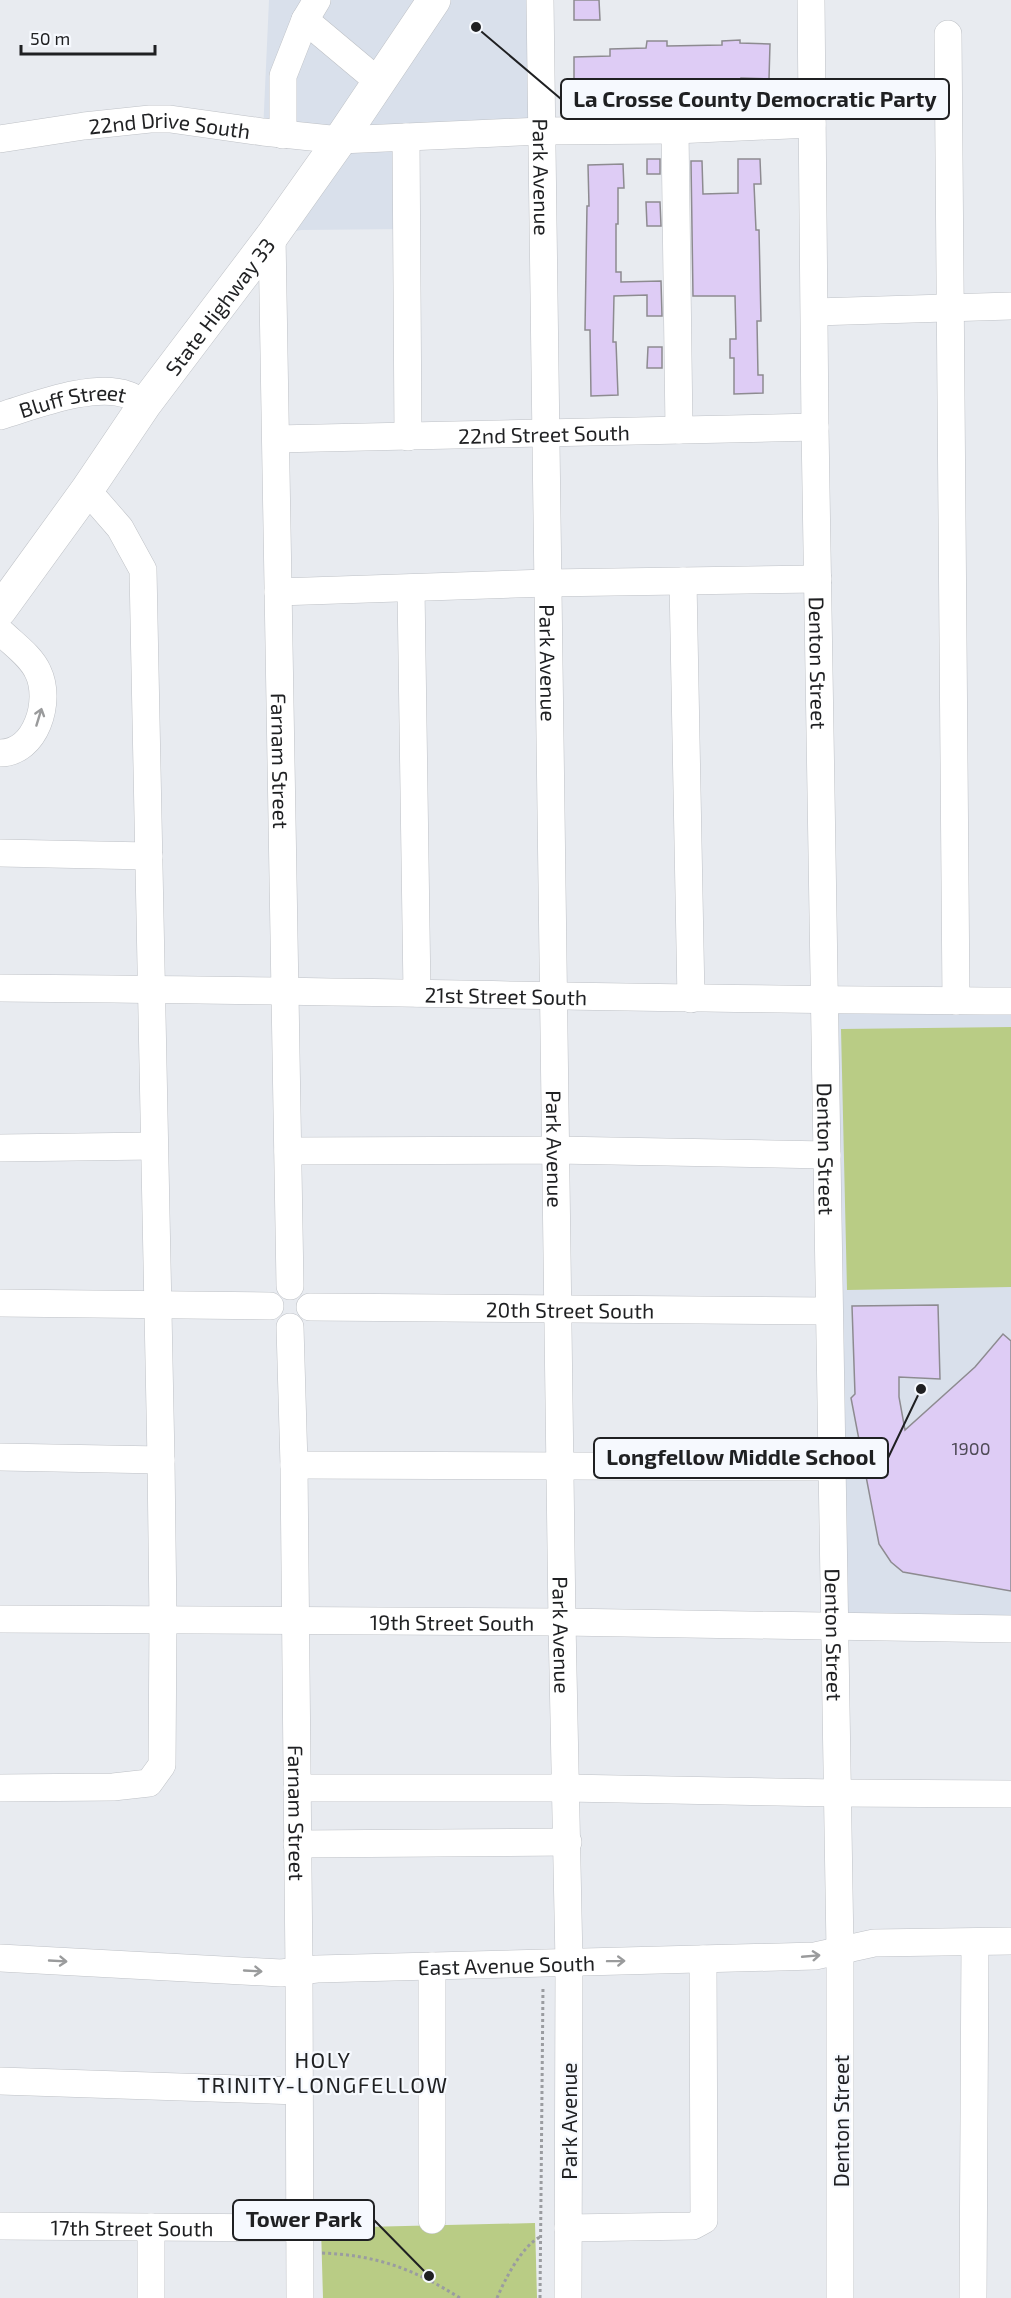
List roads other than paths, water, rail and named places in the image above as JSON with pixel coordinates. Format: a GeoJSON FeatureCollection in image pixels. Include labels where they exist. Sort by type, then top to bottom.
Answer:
{"type":"FeatureCollection","features":[{"type":"Feature","properties":{"kind":"main road","name":"State Highway 33"},"geometry":{"type":"LineString","coordinates":[[0,610],[87,490],[145,404],[273,236],[434,0]]}},
{"type":"Feature","properties":{"kind":"street","name":"Park Avenue"},"geometry":{"type":"LineString","coordinates":[[540,0],[562,1622],[568,1842],[568,2298]]}},
{"type":"Feature","properties":{"kind":"street","name":"Denton Street"},"geometry":{"type":"LineString","coordinates":[[811,0],[814,427],[840,1950],[840,2298]]}},
{"type":"Feature","properties":{"kind":"street"},"geometry":{"type":"LineString","coordinates":[[283,135],[284,76],[311,10],[379,82]]}},
{"type":"Feature","properties":{"kind":"street"},"geometry":{"type":"LineString","coordinates":[[948,34],[956,1001]]}},
{"type":"Feature","properties":{"kind":"street","name":"22nd Drive South"},"geometry":{"type":"LineString","coordinates":[[0,139],[95,124],[150,119],[200,122],[283,135],[340,140],[541,131],[675,130],[812,124]]}},
{"type":"Feature","properties":{"kind":"street"},"geometry":{"type":"LineString","coordinates":[[675,130],[679,430]]}},
{"type":"Feature","properties":{"kind":"street"},"geometry":{"type":"LineString","coordinates":[[406,137],[408,437]]}},
{"type":"Feature","properties":{"kind":"street","name":"Farnam Street"},"geometry":{"type":"LineString","coordinates":[[273,236],[290,1286]]}},
{"type":"Feature","properties":{"kind":"street"},"geometry":{"type":"LineString","coordinates":[[814,312],[1011,306]]}},
{"type":"Feature","properties":{"kind":"street","name":"Bluff Street"},"geometry":{"type":"LineString","coordinates":[[0,416],[67,395],[105,392],[127,394],[145,404]]}},
{"type":"Feature","properties":{"kind":"street","name":"22nd Street South"},"geometry":{"type":"LineString","coordinates":[[276,440],[814,427]]}},
{"type":"Feature","properties":{"kind":"street"},"geometry":{"type":"LineString","coordinates":[[0,1788],[113,1787],[149,1783],[162,1766],[161,1460],[143,570],[120,528],[87,490]]}},
{"type":"Feature","properties":{"kind":"street"},"geometry":{"type":"LineString","coordinates":[[278,592],[548,583],[818,579]]}},
{"type":"Feature","properties":{"kind":"street"},"geometry":{"type":"LineString","coordinates":[[683,581],[691,999]]}},
{"type":"Feature","properties":{"kind":"street"},"geometry":{"type":"LineString","coordinates":[[411,588],[417,993]]}},
{"type":"Feature","properties":{"kind":"street"},"geometry":{"type":"LineString","coordinates":[[0,632],[30,660],[38,671],[43,695],[42,708],[35,731],[18,750],[0,753]]}},
{"type":"Feature","properties":{"kind":"street"},"geometry":{"type":"LineString","coordinates":[[0,853],[149,856]]}},
{"type":"Feature","properties":{"kind":"street","name":"21st Street South"},"geometry":{"type":"LineString","coordinates":[[0,988],[555,995],[691,999],[1011,1001]]}},
{"type":"Feature","properties":{"kind":"street"},"geometry":{"type":"LineString","coordinates":[[0,1148],[154,1146]]}},
{"type":"Feature","properties":{"kind":"street"},"geometry":{"type":"LineString","coordinates":[[288,1151],[556,1150],[827,1155]]}},
{"type":"Feature","properties":{"kind":"street"},"geometry":{"type":"LineString","coordinates":[[290,1286],[302,1290],[310,1300],[310,1307],[306,1318],[297,1326],[290,1327],[284,1326],[273,1318],[270,1306],[271,1299],[278,1289],[290,1286]]}},
{"type":"Feature","properties":{"kind":"street"},"geometry":{"type":"LineString","coordinates":[[0,1303],[270,1306]]}},
{"type":"Feature","properties":{"kind":"street","name":"20th Street South"},"geometry":{"type":"LineString","coordinates":[[310,1307],[829,1311]]}},
{"type":"Feature","properties":{"kind":"street","name":"Farnam Street"},"geometry":{"type":"LineString","coordinates":[[290,1327],[294,1465],[300,2298]]}},
{"type":"Feature","properties":{"kind":"street"},"geometry":{"type":"LineString","coordinates":[[0,1457],[161,1460]]}},
{"type":"Feature","properties":{"kind":"street"},"geometry":{"type":"LineString","coordinates":[[294,1465],[832,1467]]}},
{"type":"Feature","properties":{"kind":"street","name":"19th Street South"},"geometry":{"type":"LineString","coordinates":[[0,1619],[562,1622],[1011,1629]]}},
{"type":"Feature","properties":{"kind":"street"},"geometry":{"type":"LineString","coordinates":[[297,1788],[566,1788],[1011,1794]]}},
{"type":"Feature","properties":{"kind":"street"},"geometry":{"type":"LineString","coordinates":[[297,1844],[568,1842]]}},
{"type":"Feature","properties":{"kind":"street","name":"East Avenue South"},"geometry":{"type":"LineString","coordinates":[[0,1958],[281,1972],[815,1956],[874,1943],[1011,1941]]}},
{"type":"Feature","properties":{"kind":"street"},"geometry":{"type":"LineString","coordinates":[[973,2298],[975,1942]]}},
{"type":"Feature","properties":{"kind":"street"},"geometry":{"type":"LineString","coordinates":[[568,2228],[693,2226],[704,2220],[703,1959]]}},
{"type":"Feature","properties":{"kind":"street"},"geometry":{"type":"LineString","coordinates":[[432,1966],[432,2220]]}},
{"type":"Feature","properties":{"kind":"street"},"geometry":{"type":"LineString","coordinates":[[0,2080],[299,2091]]}},
{"type":"Feature","properties":{"kind":"street","name":"17th Street South"},"geometry":{"type":"LineString","coordinates":[[0,2226],[300,2228]]}},
{"type":"Feature","properties":{"kind":"street"},"geometry":{"type":"LineString","coordinates":[[151,2227],[152,2298]]}},
{"type":"Feature","properties":{"kind":"place","name":"La Crosse County Democratic Party"},"geometry":{"type":"Point","coordinates":[476,27]}},
{"type":"Feature","properties":{"kind":"place","name":"Longfellow Middle School"},"geometry":{"type":"Point","coordinates":[921,1389]}},
{"type":"Feature","properties":{"kind":"place","name":"Tower Park"},"geometry":{"type":"Point","coordinates":[429,2276]}},
{"type":"Feature","properties":{"kind":"district","name":"HOLY TRINITY-LONGFELLOW"},"geometry":{"type":"Point","coordinates":[323,2072]}}]}
